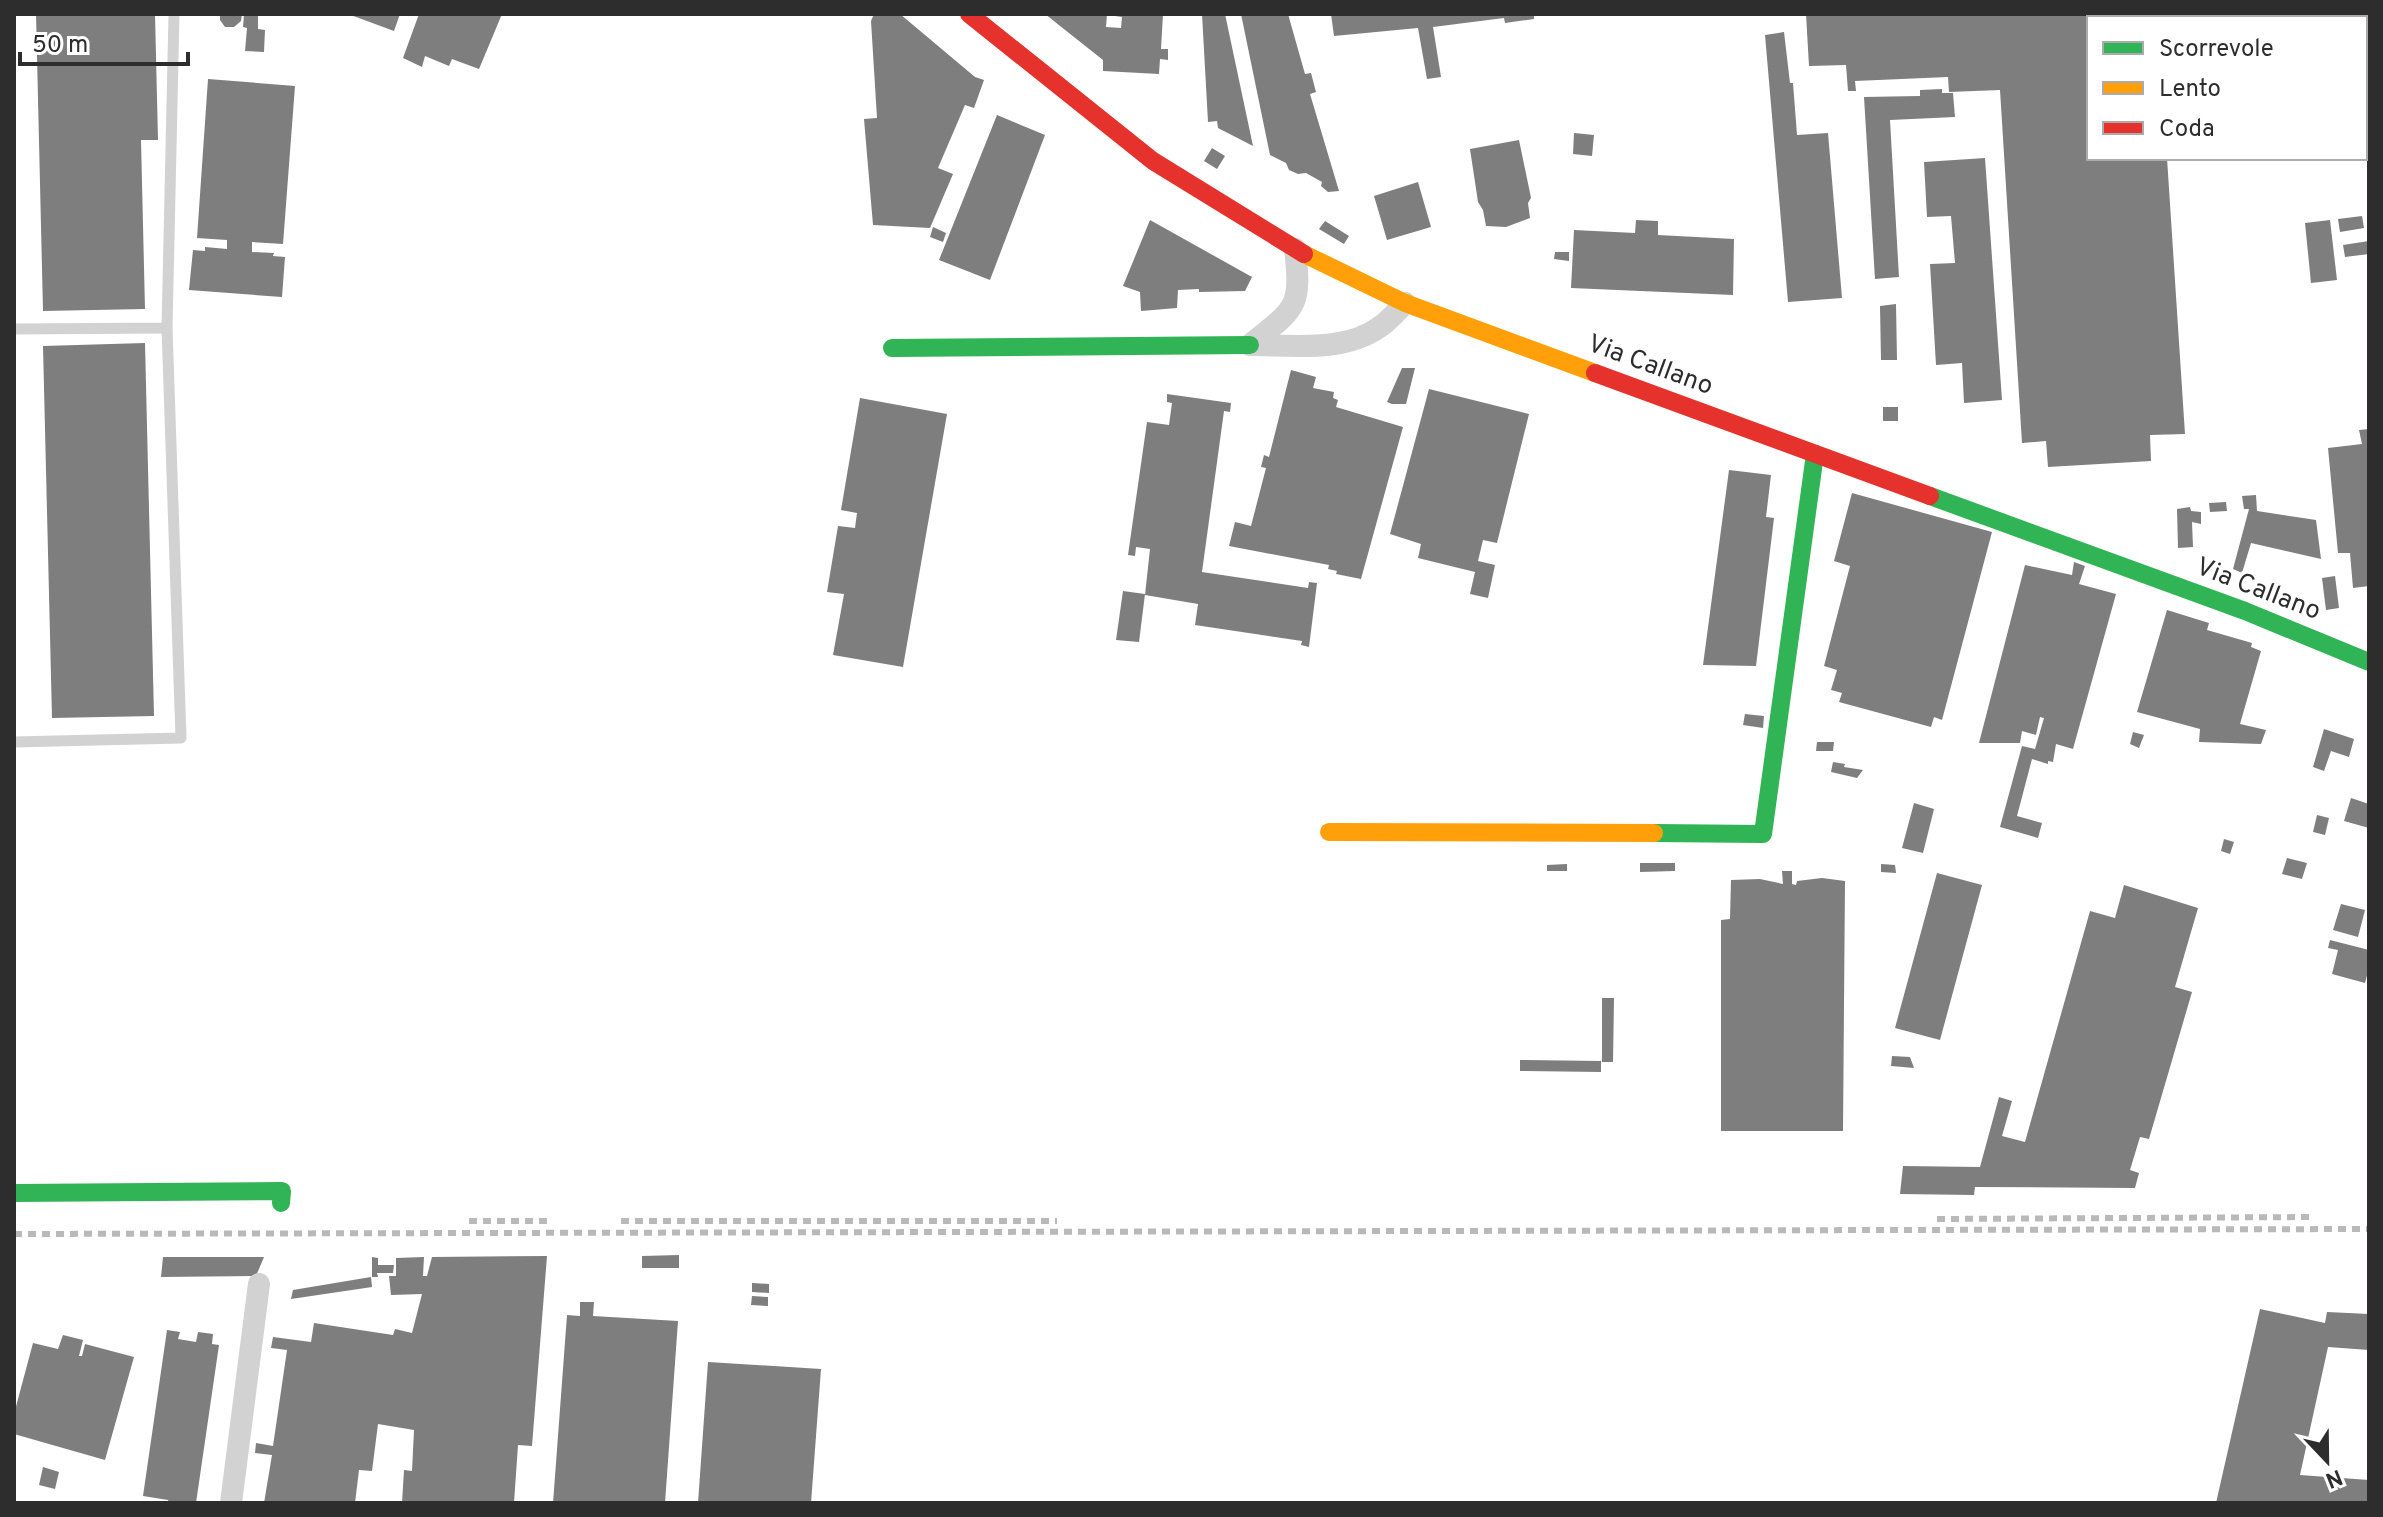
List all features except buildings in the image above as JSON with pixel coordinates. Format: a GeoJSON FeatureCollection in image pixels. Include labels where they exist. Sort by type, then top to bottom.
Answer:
{"type":"FeatureCollection","features":[{"type":"Feature","properties":{"kind":"street","name":"Via Callano"},"geometry":{"type":"LineString","coordinates":[[969,14],[1153,161],[1295,249],[1405,303],[2245,611],[2369,662]]}},
{"type":"Feature","properties":{"kind":"street"},"geometry":{"type":"LineString","coordinates":[[1250,345],[1286,315],[1296,302],[1299,279],[1295,249]]}},
{"type":"Feature","properties":{"kind":"street"},"geometry":{"type":"LineString","coordinates":[[892,348],[1338,344],[1363,337],[1383,325],[1405,303]]}},
{"type":"Feature","properties":{"kind":"street"},"geometry":{"type":"LineString","coordinates":[[1329,832],[1763,834],[1815,454]]}},
{"type":"Feature","properties":{"kind":"street"},"geometry":{"type":"LineString","coordinates":[[14,1193],[282,1191],[281,1203]]}},
{"type":"Feature","properties":{"kind":"street"},"geometry":{"type":"LineString","coordinates":[[231,1503],[259,1284]]}},
{"type":"Feature","properties":{"kind":"lane"},"geometry":{"type":"LineString","coordinates":[[14,742],[181,738],[167,328],[174,14]]}},
{"type":"Feature","properties":{"kind":"lane"},"geometry":{"type":"LineString","coordinates":[[14,329],[167,328]]}},
{"type":"Feature","properties":{"kind":"railway"},"geometry":{"type":"LineString","coordinates":[[1937,1219],[2313,1217]]}},
{"type":"Feature","properties":{"kind":"railway"},"geometry":{"type":"LineString","coordinates":[[469,1221],[549,1221]]}},
{"type":"Feature","properties":{"kind":"railway"},"geometry":{"type":"LineString","coordinates":[[621,1221],[1057,1221]]}},
{"type":"Feature","properties":{"kind":"railway"},"geometry":{"type":"LineString","coordinates":[[14,1234],[2369,1229]]}},
{"type":"Feature","properties":{"kind":"traffic: fast"},"geometry":{"type":"LineString","coordinates":[[892,348],[1250,345]]}},
{"type":"Feature","properties":{"kind":"traffic: fast"},"geometry":{"type":"LineString","coordinates":[[1654,833],[1763,834],[1815,454]]}},
{"type":"Feature","properties":{"kind":"traffic: fast"},"geometry":{"type":"LineString","coordinates":[[1930,496],[2245,611],[2369,662]]}},
{"type":"Feature","properties":{"kind":"traffic: fast"},"geometry":{"type":"LineString","coordinates":[[14,1193],[282,1191],[281,1203]]}},
{"type":"Feature","properties":{"kind":"traffic: slow"},"geometry":{"type":"LineString","coordinates":[[1304,254],[1405,303],[1595,373]]}},
{"type":"Feature","properties":{"kind":"traffic: slow"},"geometry":{"type":"LineString","coordinates":[[1329,832],[1654,833]]}},
{"type":"Feature","properties":{"kind":"traffic: jam"},"geometry":{"type":"LineString","coordinates":[[969,14],[1153,161],[1304,254]]}},
{"type":"Feature","properties":{"kind":"traffic: jam"},"geometry":{"type":"LineString","coordinates":[[1595,373],[1930,496]]}}]}
